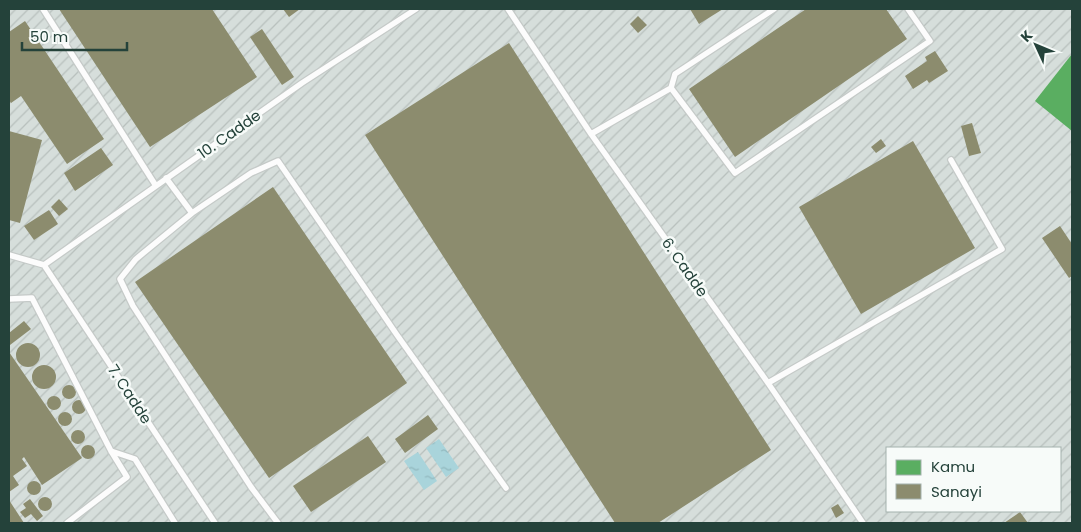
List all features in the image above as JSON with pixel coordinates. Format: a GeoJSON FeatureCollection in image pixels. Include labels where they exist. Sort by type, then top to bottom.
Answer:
{"type":"FeatureCollection","features":[{"type":"Feature","properties":{"kind":"lane"},"geometry":{"type":"LineString","coordinates":[[43,9],[156,186]]}},
{"type":"Feature","properties":{"kind":"lane","name":"10. Cadde"},"geometry":{"type":"LineString","coordinates":[[44,264],[302,83],[416,9]]}},
{"type":"Feature","properties":{"kind":"lane","name":"6. Cadde"},"geometry":{"type":"LineString","coordinates":[[508,9],[591,134],[768,383],[863,523]]}},
{"type":"Feature","properties":{"kind":"lane"},"geometry":{"type":"LineString","coordinates":[[591,134],[671,88],[675,74],[774,9]]}},
{"type":"Feature","properties":{"kind":"lane"},"geometry":{"type":"LineString","coordinates":[[671,88],[735,173],[930,42],[908,9]]}},
{"type":"Feature","properties":{"kind":"lane"},"geometry":{"type":"LineString","coordinates":[[768,383],[1002,249],[952,160]]}},
{"type":"Feature","properties":{"kind":"lane"},"geometry":{"type":"LineString","coordinates":[[278,523],[251,487],[133,306],[120,279],[136,259],[192,213],[251,173],[278,161],[397,335],[506,488]]}},
{"type":"Feature","properties":{"kind":"lane"},"geometry":{"type":"LineString","coordinates":[[166,178],[192,213]]}},
{"type":"Feature","properties":{"kind":"lane"},"geometry":{"type":"LineString","coordinates":[[9,255],[44,264]]}},
{"type":"Feature","properties":{"kind":"lane","name":"7. Cadde"},"geometry":{"type":"LineString","coordinates":[[44,264],[215,523]]}},
{"type":"Feature","properties":{"kind":"lane"},"geometry":{"type":"LineString","coordinates":[[9,299],[32,298],[111,451],[127,477],[67,523]]}},
{"type":"Feature","properties":{"kind":"lane"},"geometry":{"type":"LineString","coordinates":[[111,451],[134,459],[175,523]]}},
{"type":"Feature","properties":{"kind":"shaded area"},"geometry":{"type":"Polygon","coordinates":[[[9,9],[1072,9],[1072,523],[9,523],[9,9]]]}},
{"type":"Feature","properties":{"kind":"water"},"geometry":{"type":"Polygon","coordinates":[[[439,439],[459,468],[446,477],[426,448],[439,439]]]}},
{"type":"Feature","properties":{"kind":"water"},"geometry":{"type":"Polygon","coordinates":[[[418,452],[437,481],[424,490],[404,461],[418,452]]]}},
{"type":"Feature","properties":{"kind":"building: Kamu"},"geometry":{"type":"Polygon","coordinates":[[[1072,54],[1072,131],[1035,101],[1072,54]]]}},
{"type":"Feature","properties":{"kind":"building: Sanayi"},"geometry":{"type":"Polygon","coordinates":[[[59,9],[212,9],[257,77],[150,147],[59,9]]]}},
{"type":"Feature","properties":{"kind":"building: Sanayi"},"geometry":{"type":"Polygon","coordinates":[[[283,9],[300,9],[289,17],[283,9]]]}},
{"type":"Feature","properties":{"kind":"building: Sanayi"},"geometry":{"type":"Polygon","coordinates":[[[690,9],[723,9],[699,24],[690,9]]]}},
{"type":"Feature","properties":{"kind":"building: Sanayi"},"geometry":{"type":"Polygon","coordinates":[[[806,9],[886,9],[907,39],[735,157],[689,89],[806,9]]]}},
{"type":"Feature","properties":{"kind":"building: Sanayi"},"geometry":{"type":"Polygon","coordinates":[[[638,16],[647,25],[638,33],[630,24],[638,16]]]}},
{"type":"Feature","properties":{"kind":"building: Sanayi"},"geometry":{"type":"Polygon","coordinates":[[[25,21],[104,139],[67,164],[21,96],[11,103],[9,100],[9,32],[25,21]]]}},
{"type":"Feature","properties":{"kind":"building: Sanayi"},"geometry":{"type":"Polygon","coordinates":[[[262,29],[294,77],[282,85],[250,37],[262,29]]]}},
{"type":"Feature","properties":{"kind":"building: Sanayi"},"geometry":{"type":"Polygon","coordinates":[[[509,43],[771,450],[658,523],[615,523],[365,135],[509,43]]]}},
{"type":"Feature","properties":{"kind":"building: Sanayi"},"geometry":{"type":"Polygon","coordinates":[[[935,51],[948,71],[929,83],[927,80],[913,89],[905,76],[927,61],[925,57],[935,51]]]}},
{"type":"Feature","properties":{"kind":"building: Sanayi"},"geometry":{"type":"Polygon","coordinates":[[[972,123],[981,153],[969,156],[961,126],[972,123]]]}},
{"type":"Feature","properties":{"kind":"building: Sanayi"},"geometry":{"type":"Polygon","coordinates":[[[9,131],[42,140],[20,223],[9,220],[9,131]]]}},
{"type":"Feature","properties":{"kind":"building: Sanayi"},"geometry":{"type":"Polygon","coordinates":[[[881,139],[886,146],[876,153],[871,147],[881,139]]]}},
{"type":"Feature","properties":{"kind":"building: Sanayi"},"geometry":{"type":"Polygon","coordinates":[[[913,141],[975,248],[861,314],[799,207],[913,141]]]}},
{"type":"Feature","properties":{"kind":"building: Sanayi"},"geometry":{"type":"Polygon","coordinates":[[[101,148],[113,165],[75,191],[64,173],[101,148]]]}},
{"type":"Feature","properties":{"kind":"building: Sanayi"},"geometry":{"type":"Polygon","coordinates":[[[273,187],[407,383],[269,478],[135,282],[273,187]]]}},
{"type":"Feature","properties":{"kind":"building: Sanayi"},"geometry":{"type":"Polygon","coordinates":[[[59,199],[68,209],[59,216],[51,207],[59,199]]]}},
{"type":"Feature","properties":{"kind":"building: Sanayi"},"geometry":{"type":"Polygon","coordinates":[[[49,210],[58,224],[34,240],[24,226],[49,210]]]}},
{"type":"Feature","properties":{"kind":"building: Sanayi"},"geometry":{"type":"Polygon","coordinates":[[[1060,226],[1072,244],[1072,276],[1069,278],[1042,238],[1060,226]]]}},
{"type":"Feature","properties":{"kind":"building: Sanayi"},"geometry":{"type":"Polygon","coordinates":[[[24,321],[31,329],[10,345],[9,333],[24,321]]]}},
{"type":"Feature","properties":{"kind":"building: Sanayi"},"geometry":{"type":"Polygon","coordinates":[[[28,343],[37,346],[40,355],[37,364],[28,367],[19,364],[16,355],[19,346],[28,343]]]}},
{"type":"Feature","properties":{"kind":"building: Sanayi"},"geometry":{"type":"Polygon","coordinates":[[[9,352],[82,458],[42,485],[24,457],[22,459],[27,466],[13,476],[19,485],[9,492],[9,352]]]}},
{"type":"Feature","properties":{"kind":"building: Sanayi"},"geometry":{"type":"Polygon","coordinates":[[[44,365],[53,368],[56,377],[53,386],[44,389],[35,386],[32,377],[35,368],[44,365]]]}},
{"type":"Feature","properties":{"kind":"building: Sanayi"},"geometry":{"type":"Polygon","coordinates":[[[66,385],[72,385],[76,392],[72,399],[66,399],[62,395],[62,389],[66,385]]]}},
{"type":"Feature","properties":{"kind":"building: Sanayi"},"geometry":{"type":"Polygon","coordinates":[[[51,396],[57,396],[61,403],[57,410],[51,410],[47,406],[47,400],[51,396]]]}},
{"type":"Feature","properties":{"kind":"building: Sanayi"},"geometry":{"type":"Polygon","coordinates":[[[76,400],[82,400],[86,407],[82,414],[76,414],[72,410],[72,404],[76,400]]]}},
{"type":"Feature","properties":{"kind":"building: Sanayi"},"geometry":{"type":"Polygon","coordinates":[[[62,412],[68,412],[72,419],[68,426],[62,426],[58,422],[58,416],[62,412]]]}},
{"type":"Feature","properties":{"kind":"building: Sanayi"},"geometry":{"type":"Polygon","coordinates":[[[428,415],[438,429],[405,453],[395,439],[428,415]]]}},
{"type":"Feature","properties":{"kind":"building: Sanayi"},"geometry":{"type":"Polygon","coordinates":[[[75,430],[81,430],[85,437],[81,444],[75,444],[71,440],[71,434],[75,430]]]}},
{"type":"Feature","properties":{"kind":"building: Sanayi"},"geometry":{"type":"Polygon","coordinates":[[[368,436],[386,462],[311,512],[293,486],[368,436]]]}},
{"type":"Feature","properties":{"kind":"building: Sanayi"},"geometry":{"type":"Polygon","coordinates":[[[85,445],[91,445],[95,452],[91,459],[85,459],[81,455],[81,449],[85,445]]]}},
{"type":"Feature","properties":{"kind":"building: Sanayi"},"geometry":{"type":"Polygon","coordinates":[[[31,481],[37,481],[41,488],[37,495],[31,495],[27,491],[27,485],[31,481]]]}},
{"type":"Feature","properties":{"kind":"building: Sanayi"},"geometry":{"type":"Polygon","coordinates":[[[42,497],[48,497],[52,504],[48,511],[42,511],[38,507],[38,501],[42,497]]]}},
{"type":"Feature","properties":{"kind":"building: Sanayi"},"geometry":{"type":"Polygon","coordinates":[[[30,499],[43,516],[37,521],[31,514],[25,518],[20,512],[26,508],[23,504],[30,499]]]}},
{"type":"Feature","properties":{"kind":"building: Sanayi"},"geometry":{"type":"Polygon","coordinates":[[[9,500],[24,523],[9,523],[9,500]]]}},
{"type":"Feature","properties":{"kind":"building: Sanayi"},"geometry":{"type":"Polygon","coordinates":[[[838,504],[844,513],[836,518],[831,508],[838,504]]]}},
{"type":"Feature","properties":{"kind":"building: Sanayi"},"geometry":{"type":"Polygon","coordinates":[[[1020,512],[1028,523],[1004,523],[1020,512]]]}}]}
